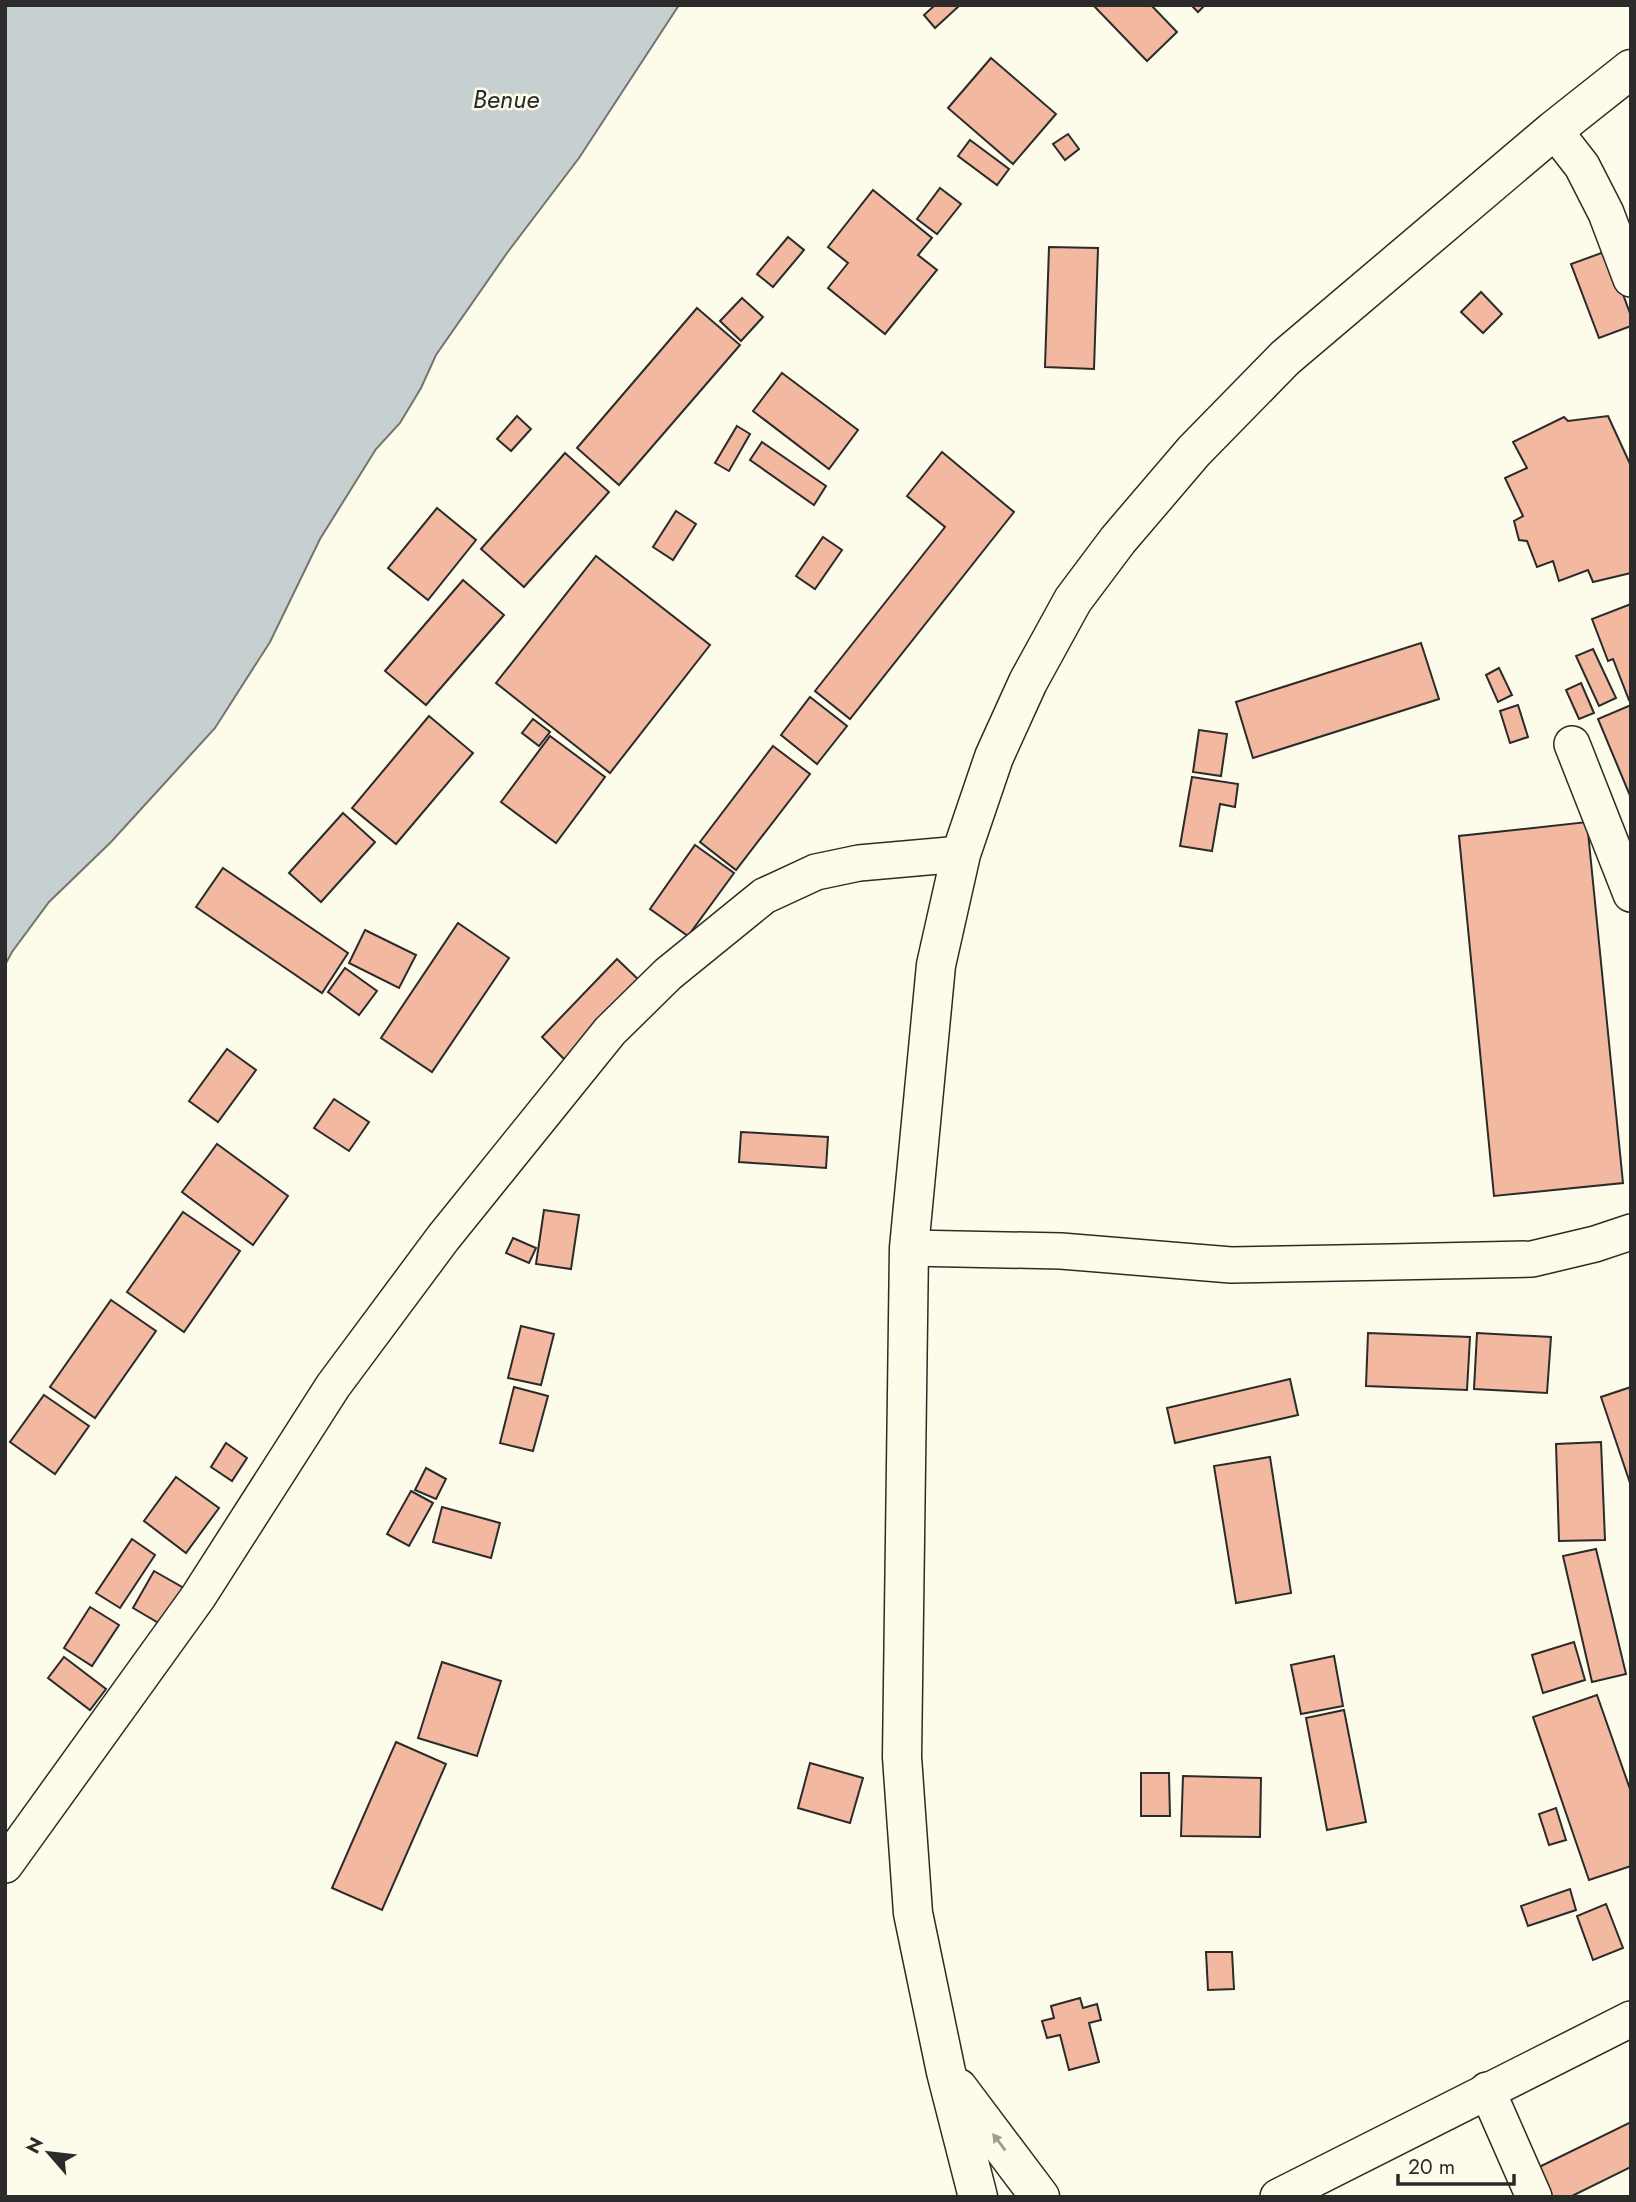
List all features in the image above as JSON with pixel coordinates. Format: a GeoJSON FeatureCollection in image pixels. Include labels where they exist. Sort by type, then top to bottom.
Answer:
{"type":"FeatureCollection","features":[{"type":"Feature","properties":{"kind":"main road"},"geometry":{"type":"LineString","coordinates":[[978,2197],[946,2072],[913,1913],[902,1757],[909,1248],[936,965],[961,854],[994,757],[1028,682],[1073,600],[1118,540],[1194,451],[1285,358],[1554,130],[1631,69]]}},
{"type":"Feature","properties":{"kind":"main road"},"geometry":{"type":"LineString","coordinates":[[946,2072],[1040,2197]]}},
{"type":"Feature","properties":{"kind":"street"},"geometry":{"type":"LineString","coordinates":[[1554,130],[1582,166],[1606,213],[1631,279]]}},
{"type":"Feature","properties":{"kind":"street"},"geometry":{"type":"LineString","coordinates":[[1572,744],[1631,894]]}},
{"type":"Feature","properties":{"kind":"street"},"geometry":{"type":"LineString","coordinates":[[5,1865],[198,1597],[334,1386],[443,1238],[610,1031],[667,974],[764,896],[816,872],[859,863],[961,854]]}},
{"type":"Feature","properties":{"kind":"street"},"geometry":{"type":"LineString","coordinates":[[909,1248],[1061,1251],[1231,1265],[1404,1262],[1532,1259],[1595,1244],[1631,1232]]}},
{"type":"Feature","properties":{"kind":"street"},"geometry":{"type":"LineString","coordinates":[[1278,2197],[1631,2019]]}},
{"type":"Feature","properties":{"kind":"street"},"geometry":{"type":"LineString","coordinates":[[1486,2090],[1534,2197]]}},
{"type":"Feature","properties":{"kind":"water","name":"Benue"},"geometry":{"type":"Polygon","coordinates":[[[5,5],[679,5],[579,158],[507,253],[436,355],[421,388],[400,423],[376,449],[320,539],[270,642],[215,728],[111,842],[49,902],[5,965],[5,5]]]}},
{"type":"Feature","properties":{"kind":"building"},"geometry":{"type":"Polygon","coordinates":[[[935,5],[960,5],[935,28],[924,15],[935,5]]]}},
{"type":"Feature","properties":{"kind":"building"},"geometry":{"type":"Polygon","coordinates":[[[1093,5],[1151,5],[1177,32],[1147,61],[1093,5]]]}},
{"type":"Feature","properties":{"kind":"building"},"geometry":{"type":"Polygon","coordinates":[[[1191,5],[1205,5],[1198,12],[1191,5]]]}},
{"type":"Feature","properties":{"kind":"building"},"geometry":{"type":"Polygon","coordinates":[[[991,58],[1056,114],[1013,164],[948,108],[991,58]]]}},
{"type":"Feature","properties":{"kind":"building"},"geometry":{"type":"Polygon","coordinates":[[[1068,134],[1079,149],[1065,160],[1053,144],[1068,134]]]}},
{"type":"Feature","properties":{"kind":"building"},"geometry":{"type":"Polygon","coordinates":[[[970,140],[1009,169],[997,185],[958,156],[970,140]]]}},
{"type":"Feature","properties":{"kind":"building"},"geometry":{"type":"Polygon","coordinates":[[[940,188],[961,204],[937,234],[917,219],[940,188]]]}},
{"type":"Feature","properties":{"kind":"building"},"geometry":{"type":"Polygon","coordinates":[[[873,190],[932,238],[918,255],[937,270],[885,334],[828,288],[848,263],[828,247],[873,190]]]}},
{"type":"Feature","properties":{"kind":"building"},"geometry":{"type":"Polygon","coordinates":[[[788,237],[804,250],[773,287],[757,274],[788,237]]]}},
{"type":"Feature","properties":{"kind":"building"},"geometry":{"type":"Polygon","coordinates":[[[1049,247],[1098,248],[1094,369],[1045,367],[1049,247]]]}},
{"type":"Feature","properties":{"kind":"building"},"geometry":{"type":"Polygon","coordinates":[[[1607,251],[1631,316],[1631,326],[1599,338],[1571,264],[1607,251]]]}},
{"type":"Feature","properties":{"kind":"building"},"geometry":{"type":"Polygon","coordinates":[[[1481,292],[1502,314],[1483,333],[1461,312],[1481,292]]]}},
{"type":"Feature","properties":{"kind":"building"},"geometry":{"type":"Polygon","coordinates":[[[742,298],[763,317],[741,341],[720,321],[742,298]]]}},
{"type":"Feature","properties":{"kind":"building"},"geometry":{"type":"Polygon","coordinates":[[[697,308],[740,345],[619,485],[577,448],[697,308]]]}},
{"type":"Feature","properties":{"kind":"building"},"geometry":{"type":"Polygon","coordinates":[[[782,373],[858,430],[829,469],[753,411],[782,373]]]}},
{"type":"Feature","properties":{"kind":"building"},"geometry":{"type":"Polygon","coordinates":[[[517,416],[531,429],[511,451],[497,439],[517,416]]]}},
{"type":"Feature","properties":{"kind":"building"},"geometry":{"type":"Polygon","coordinates":[[[1608,416],[1631,466],[1631,573],[1593,582],[1588,570],[1559,581],[1553,561],[1537,567],[1527,541],[1519,540],[1514,521],[1523,516],[1505,478],[1527,468],[1513,442],[1564,417],[1568,421],[1608,416]]]}},
{"type":"Feature","properties":{"kind":"building"},"geometry":{"type":"Polygon","coordinates":[[[737,426],[750,434],[729,471],[715,463],[737,426]]]}},
{"type":"Feature","properties":{"kind":"building"},"geometry":{"type":"Polygon","coordinates":[[[762,442],[826,486],[814,505],[750,460],[762,442]]]}},
{"type":"Feature","properties":{"kind":"building"},"geometry":{"type":"Polygon","coordinates":[[[942,452],[1014,512],[850,719],[815,691],[945,527],[907,496],[942,452]]]}},
{"type":"Feature","properties":{"kind":"building"},"geometry":{"type":"Polygon","coordinates":[[[565,453],[609,492],[524,587],[481,549],[565,453]]]}},
{"type":"Feature","properties":{"kind":"building"},"geometry":{"type":"Polygon","coordinates":[[[437,508],[476,540],[428,600],[388,568],[437,508]]]}},
{"type":"Feature","properties":{"kind":"building"},"geometry":{"type":"Polygon","coordinates":[[[676,511],[696,524],[673,560],[653,547],[676,511]]]}},
{"type":"Feature","properties":{"kind":"building"},"geometry":{"type":"Polygon","coordinates":[[[823,537],[842,550],[815,589],[796,576],[823,537]]]}},
{"type":"Feature","properties":{"kind":"building"},"geometry":{"type":"Polygon","coordinates":[[[596,556],[710,645],[610,773],[496,683],[596,556]]]}},
{"type":"Feature","properties":{"kind":"building"},"geometry":{"type":"Polygon","coordinates":[[[463,580],[504,615],[426,705],[385,671],[463,580]]]}},
{"type":"Feature","properties":{"kind":"building"},"geometry":{"type":"Polygon","coordinates":[[[1631,604],[1629,700],[1613,659],[1608,661],[1592,619],[1631,604]]]}},
{"type":"Feature","properties":{"kind":"building"},"geometry":{"type":"Polygon","coordinates":[[[1421,643],[1439,699],[1253,758],[1236,702],[1421,643]]]}},
{"type":"Feature","properties":{"kind":"building"},"geometry":{"type":"Polygon","coordinates":[[[1593,649],[1616,698],[1599,706],[1576,656],[1593,649]]]}},
{"type":"Feature","properties":{"kind":"building"},"geometry":{"type":"Polygon","coordinates":[[[1499,668],[1512,695],[1498,702],[1486,675],[1499,668]]]}},
{"type":"Feature","properties":{"kind":"building"},"geometry":{"type":"Polygon","coordinates":[[[1581,683],[1594,713],[1579,719],[1566,690],[1581,683]]]}},
{"type":"Feature","properties":{"kind":"building"},"geometry":{"type":"Polygon","coordinates":[[[810,697],[847,726],[817,764],[781,735],[810,697]]]}},
{"type":"Feature","properties":{"kind":"building"},"geometry":{"type":"Polygon","coordinates":[[[1518,705],[1528,737],[1510,743],[1500,711],[1518,705]]]}},
{"type":"Feature","properties":{"kind":"building"},"geometry":{"type":"Polygon","coordinates":[[[1631,705],[1631,798],[1598,719],[1631,705]]]}},
{"type":"Feature","properties":{"kind":"building"},"geometry":{"type":"Polygon","coordinates":[[[429,716],[473,753],[396,844],[352,808],[429,716]]]}},
{"type":"Feature","properties":{"kind":"building"},"geometry":{"type":"Polygon","coordinates":[[[533,719],[550,732],[539,746],[522,733],[533,719]]]}},
{"type":"Feature","properties":{"kind":"building"},"geometry":{"type":"Polygon","coordinates":[[[1199,730],[1227,734],[1221,776],[1193,772],[1199,730]]]}},
{"type":"Feature","properties":{"kind":"building"},"geometry":{"type":"Polygon","coordinates":[[[550,736],[605,777],[556,843],[501,802],[550,736]]]}},
{"type":"Feature","properties":{"kind":"building"},"geometry":{"type":"Polygon","coordinates":[[[773,746],[810,774],[736,870],[700,842],[773,746]]]}},
{"type":"Feature","properties":{"kind":"building"},"geometry":{"type":"Polygon","coordinates":[[[1192,777],[1238,784],[1235,807],[1220,804],[1212,851],[1180,846],[1192,777]]]}},
{"type":"Feature","properties":{"kind":"building"},"geometry":{"type":"Polygon","coordinates":[[[343,813],[375,842],[321,902],[289,873],[343,813]]]}},
{"type":"Feature","properties":{"kind":"building"},"geometry":{"type":"Polygon","coordinates":[[[1587,822],[1623,1183],[1494,1196],[1459,836],[1587,822]]]}},
{"type":"Feature","properties":{"kind":"building"},"geometry":{"type":"Polygon","coordinates":[[[695,845],[734,873],[688,936],[650,909],[695,845]]]}},
{"type":"Feature","properties":{"kind":"building"},"geometry":{"type":"Polygon","coordinates":[[[223,868],[348,953],[322,993],[196,907],[223,868]]]}},
{"type":"Feature","properties":{"kind":"building"},"geometry":{"type":"Polygon","coordinates":[[[458,923],[509,958],[432,1072],[381,1038],[458,923]]]}},
{"type":"Feature","properties":{"kind":"building"},"geometry":{"type":"Polygon","coordinates":[[[365,930],[416,955],[399,988],[349,963],[365,930]]]}},
{"type":"Feature","properties":{"kind":"building"},"geometry":{"type":"Polygon","coordinates":[[[617,959],[642,983],[567,1062],[542,1037],[617,959]]]}},
{"type":"Feature","properties":{"kind":"building"},"geometry":{"type":"Polygon","coordinates":[[[345,968],[377,991],[359,1015],[328,992],[345,968]]]}},
{"type":"Feature","properties":{"kind":"building"},"geometry":{"type":"Polygon","coordinates":[[[227,1049],[256,1070],[218,1122],[189,1101],[227,1049]]]}},
{"type":"Feature","properties":{"kind":"building"},"geometry":{"type":"Polygon","coordinates":[[[334,1099],[369,1122],[349,1151],[314,1128],[334,1099]]]}},
{"type":"Feature","properties":{"kind":"building"},"geometry":{"type":"Polygon","coordinates":[[[741,1132],[828,1137],[826,1168],[739,1162],[741,1132]]]}},
{"type":"Feature","properties":{"kind":"building"},"geometry":{"type":"Polygon","coordinates":[[[217,1144],[288,1196],[253,1245],[182,1192],[217,1144]]]}},
{"type":"Feature","properties":{"kind":"building"},"geometry":{"type":"Polygon","coordinates":[[[544,1210],[579,1215],[571,1269],[536,1264],[544,1210]]]}},
{"type":"Feature","properties":{"kind":"building"},"geometry":{"type":"Polygon","coordinates":[[[183,1212],[240,1251],[184,1332],[127,1292],[183,1212]]]}},
{"type":"Feature","properties":{"kind":"building"},"geometry":{"type":"Polygon","coordinates":[[[513,1238],[536,1248],[529,1263],[506,1253],[513,1238]]]}},
{"type":"Feature","properties":{"kind":"building"},"geometry":{"type":"Polygon","coordinates":[[[111,1300],[156,1331],[95,1418],[50,1387],[111,1300]]]}},
{"type":"Feature","properties":{"kind":"building"},"geometry":{"type":"Polygon","coordinates":[[[521,1326],[554,1334],[541,1385],[508,1378],[521,1326]]]}},
{"type":"Feature","properties":{"kind":"building"},"geometry":{"type":"Polygon","coordinates":[[[1368,1333],[1470,1337],[1467,1390],[1366,1386],[1368,1333]]]}},
{"type":"Feature","properties":{"kind":"building"},"geometry":{"type":"Polygon","coordinates":[[[1477,1333],[1551,1337],[1547,1393],[1474,1389],[1477,1333]]]}},
{"type":"Feature","properties":{"kind":"building"},"geometry":{"type":"Polygon","coordinates":[[[1290,1379],[1298,1415],[1175,1443],[1167,1408],[1290,1379]]]}},
{"type":"Feature","properties":{"kind":"building"},"geometry":{"type":"Polygon","coordinates":[[[514,1387],[548,1396],[533,1451],[500,1443],[514,1387]]]}},
{"type":"Feature","properties":{"kind":"building"},"geometry":{"type":"Polygon","coordinates":[[[1631,1387],[1631,1486],[1601,1397],[1631,1387]]]}},
{"type":"Feature","properties":{"kind":"building"},"geometry":{"type":"Polygon","coordinates":[[[44,1395],[89,1426],[55,1474],[10,1442],[44,1395]]]}},
{"type":"Feature","properties":{"kind":"building"},"geometry":{"type":"Polygon","coordinates":[[[1601,1442],[1605,1540],[1559,1541],[1556,1444],[1601,1442]]]}},
{"type":"Feature","properties":{"kind":"building"},"geometry":{"type":"Polygon","coordinates":[[[226,1443],[247,1458],[232,1481],[211,1467],[226,1443]]]}},
{"type":"Feature","properties":{"kind":"building"},"geometry":{"type":"Polygon","coordinates":[[[1270,1457],[1291,1593],[1236,1603],[1214,1466],[1270,1457]]]}},
{"type":"Feature","properties":{"kind":"building"},"geometry":{"type":"Polygon","coordinates":[[[426,1468],[446,1479],[436,1499],[415,1490],[426,1468]]]}},
{"type":"Feature","properties":{"kind":"building"},"geometry":{"type":"Polygon","coordinates":[[[176,1477],[219,1508],[186,1553],[144,1521],[176,1477]]]}},
{"type":"Feature","properties":{"kind":"building"},"geometry":{"type":"Polygon","coordinates":[[[411,1491],[433,1503],[409,1546],[387,1534],[411,1491]]]}},
{"type":"Feature","properties":{"kind":"building"},"geometry":{"type":"Polygon","coordinates":[[[442,1507],[500,1523],[491,1558],[433,1542],[442,1507]]]}},
{"type":"Feature","properties":{"kind":"building"},"geometry":{"type":"Polygon","coordinates":[[[132,1539],[155,1555],[120,1608],[96,1593],[132,1539]]]}},
{"type":"Feature","properties":{"kind":"building"},"geometry":{"type":"Polygon","coordinates":[[[1596,1549],[1626,1674],[1592,1682],[1563,1556],[1596,1549]]]}},
{"type":"Feature","properties":{"kind":"building"},"geometry":{"type":"Polygon","coordinates":[[[154,1571],[189,1591],[169,1629],[133,1608],[154,1571]]]}},
{"type":"Feature","properties":{"kind":"building"},"geometry":{"type":"Polygon","coordinates":[[[90,1607],[119,1625],[92,1666],[64,1648],[90,1607]]]}},
{"type":"Feature","properties":{"kind":"building"},"geometry":{"type":"Polygon","coordinates":[[[1574,1642],[1585,1680],[1543,1693],[1532,1655],[1574,1642]]]}},
{"type":"Feature","properties":{"kind":"building"},"geometry":{"type":"Polygon","coordinates":[[[1334,1656],[1343,1706],[1301,1714],[1291,1665],[1334,1656]]]}},
{"type":"Feature","properties":{"kind":"building"},"geometry":{"type":"Polygon","coordinates":[[[64,1657],[106,1689],[90,1710],[48,1678],[64,1657]]]}},
{"type":"Feature","properties":{"kind":"building"},"geometry":{"type":"Polygon","coordinates":[[[442,1662],[501,1681],[477,1756],[418,1738],[442,1662]]]}},
{"type":"Feature","properties":{"kind":"building"},"geometry":{"type":"Polygon","coordinates":[[[1597,1695],[1631,1792],[1631,1866],[1589,1880],[1533,1717],[1597,1695]]]}},
{"type":"Feature","properties":{"kind":"building"},"geometry":{"type":"Polygon","coordinates":[[[1344,1710],[1366,1822],[1327,1830],[1306,1718],[1344,1710]]]}},
{"type":"Feature","properties":{"kind":"building"},"geometry":{"type":"Polygon","coordinates":[[[396,1742],[446,1764],[382,1910],[332,1888],[396,1742]]]}},
{"type":"Feature","properties":{"kind":"building"},"geometry":{"type":"Polygon","coordinates":[[[810,1763],[863,1778],[850,1823],[798,1808],[810,1763]]]}},
{"type":"Feature","properties":{"kind":"building"},"geometry":{"type":"Polygon","coordinates":[[[1141,1773],[1169,1773],[1170,1816],[1141,1816],[1141,1773]]]}},
{"type":"Feature","properties":{"kind":"building"},"geometry":{"type":"Polygon","coordinates":[[[1183,1776],[1261,1778],[1260,1837],[1181,1836],[1183,1776]]]}},
{"type":"Feature","properties":{"kind":"building"},"geometry":{"type":"Polygon","coordinates":[[[1556,1808],[1566,1840],[1549,1845],[1539,1814],[1556,1808]]]}},
{"type":"Feature","properties":{"kind":"building"},"geometry":{"type":"Polygon","coordinates":[[[1570,1889],[1576,1910],[1528,1926],[1521,1906],[1570,1889]]]}},
{"type":"Feature","properties":{"kind":"building"},"geometry":{"type":"Polygon","coordinates":[[[1606,1904],[1623,1948],[1593,1960],[1577,1916],[1606,1904]]]}},
{"type":"Feature","properties":{"kind":"building"},"geometry":{"type":"Polygon","coordinates":[[[1206,1952],[1232,1952],[1234,1989],[1208,1990],[1206,1952]]]}},
{"type":"Feature","properties":{"kind":"building"},"geometry":{"type":"Polygon","coordinates":[[[1080,1998],[1083,2008],[1097,2004],[1101,2020],[1089,2023],[1099,2062],[1069,2070],[1060,2035],[1047,2038],[1042,2021],[1054,2018],[1051,2006],[1080,1998]]]}},
{"type":"Feature","properties":{"kind":"building"},"geometry":{"type":"Polygon","coordinates":[[[1631,2122],[1631,2167],[1570,2197],[1552,2197],[1537,2168],[1631,2122]]]}}]}
